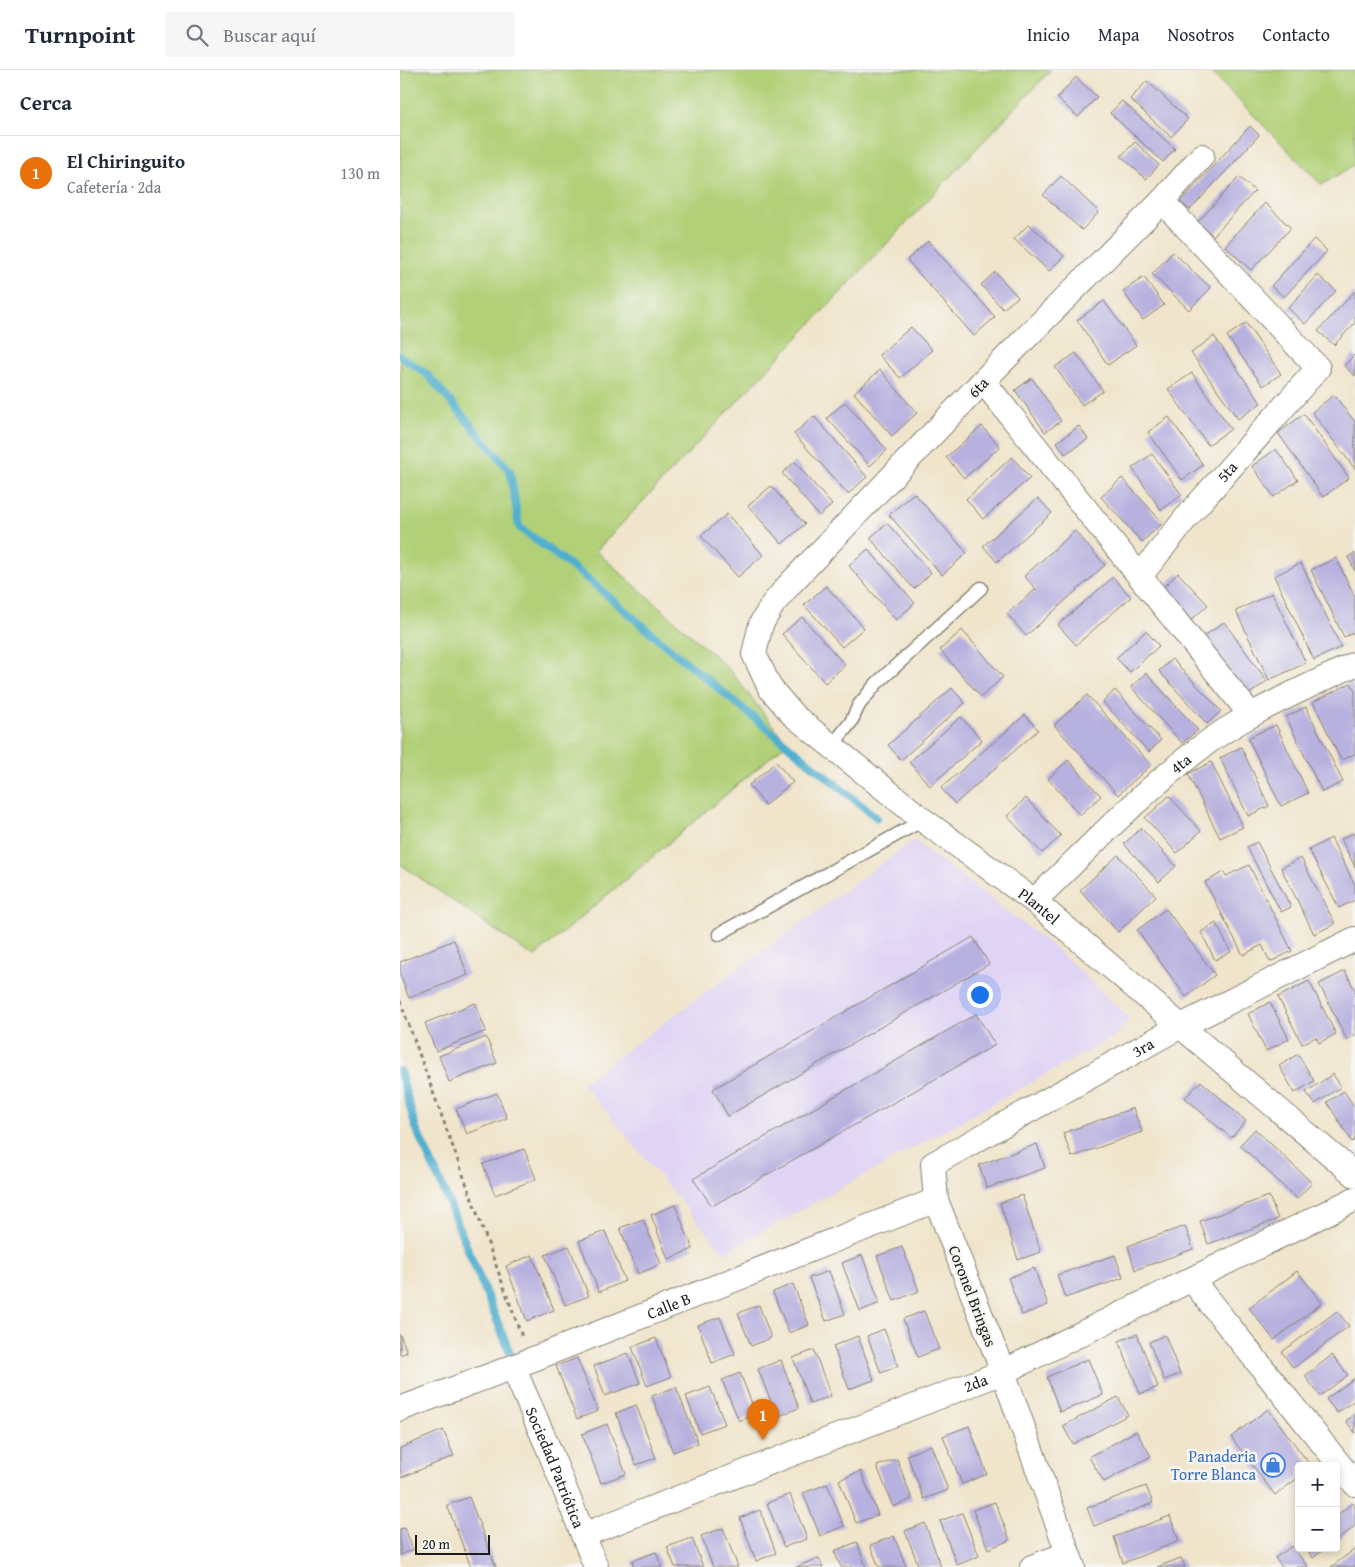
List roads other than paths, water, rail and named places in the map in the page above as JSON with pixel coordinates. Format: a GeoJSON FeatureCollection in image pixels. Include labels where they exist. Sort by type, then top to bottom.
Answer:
{"type":"FeatureCollection","features":[{"type":"Feature","properties":{"kind":"street","name":"6ta"},"geometry":{"type":"LineString","coordinates":[[761,624],[773,604],[788,586],[983,381],[1162,201],[1202,156]]}},
{"type":"Feature","properties":{"kind":"street","name":"5ta"},"geometry":{"type":"LineString","coordinates":[[1140,576],[1186,518],[1318,368],[1162,201]]}},
{"type":"Feature","properties":{"kind":"street"},"geometry":{"type":"LineString","coordinates":[[983,381],[1251,715]]}},
{"type":"Feature","properties":{"kind":"street","name":"Plantel"},"geometry":{"type":"LineString","coordinates":[[761,624],[754,654],[770,688],[793,715],[923,820],[1034,900],[1355,1175]]}},
{"type":"Feature","properties":{"kind":"street","name":"4ta"},"geometry":{"type":"LineString","coordinates":[[1034,900],[1148,792],[1197,750],[1251,715],[1355,664]]}},
{"type":"Feature","properties":{"kind":"street","name":"3ra"},"geometry":{"type":"LineString","coordinates":[[933,1164],[1179,1026],[1355,939]]}},
{"type":"Feature","properties":{"kind":"street","name":"Coronel Bringas"},"geometry":{"type":"LineString","coordinates":[[933,1164],[936,1200],[1003,1372],[1070,1560]]}},
{"type":"Feature","properties":{"kind":"street","name":"2da"},"geometry":{"type":"LineString","coordinates":[[583,1535],[1003,1372],[1355,1199]]}},
{"type":"Feature","properties":{"kind":"street","name":"Calle B"},"geometry":{"type":"LineString","coordinates":[[400,1409],[522,1364],[936,1200]]}},
{"type":"Feature","properties":{"kind":"street"},"geometry":{"type":"LineString","coordinates":[[1192,1280],[1355,1484]]}},
{"type":"Feature","properties":{"kind":"street","name":"Sociedad Patriótica"},"geometry":{"type":"LineString","coordinates":[[522,1364],[596,1567]]}},
{"type":"Feature","properties":{"kind":"street"},"geometry":{"type":"LineString","coordinates":[[1032,1567],[1070,1560]]}},
{"type":"Feature","properties":{"kind":"lane"},"geometry":{"type":"LineString","coordinates":[[832,746],[851,722],[859,705],[876,684],[981,588]]}},
{"type":"Feature","properties":{"kind":"lane"},"geometry":{"type":"LineString","coordinates":[[719,934],[923,820]]}},
{"type":"Feature","properties":{"kind":"waterway"},"geometry":{"type":"LineString","coordinates":[[400,356],[427,374],[510,471],[519,527],[588,579],[670,649],[877,818]]}},
{"type":"Feature","properties":{"kind":"waterway"},"geometry":{"type":"LineString","coordinates":[[400,1071],[416,1129],[442,1186],[511,1355]]}},
{"type":"Feature","properties":{"kind":"place","name":"El Chiringuito"},"geometry":{"type":"Point","coordinates":[763,1440]}},
{"type":"Feature","properties":{"kind":"place","name":"Panaderia Torre Blanca"},"geometry":{"type":"Point","coordinates":[1273,1465]}}]}
